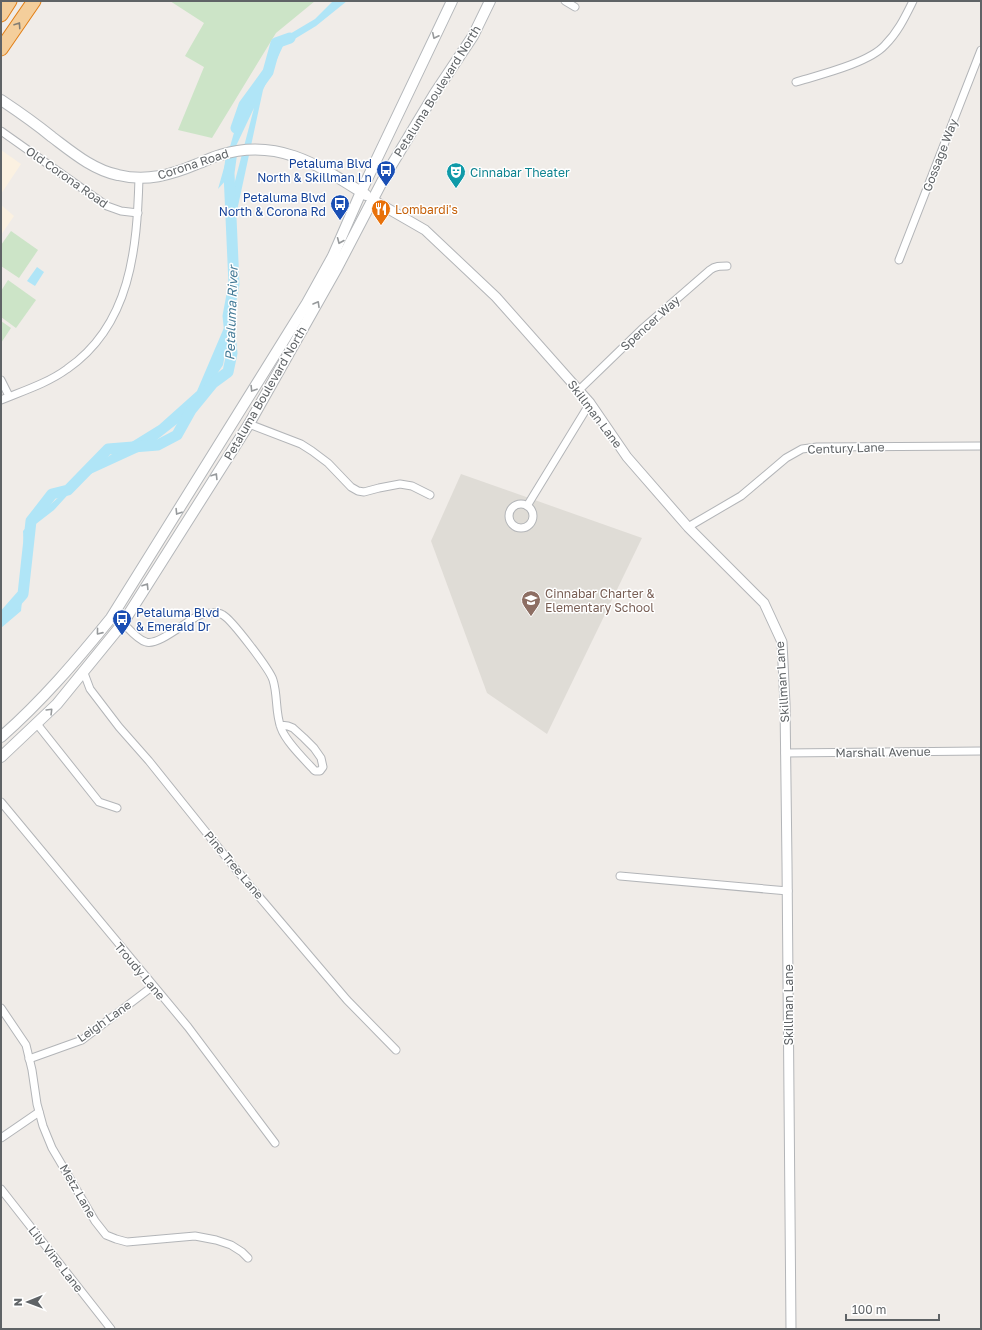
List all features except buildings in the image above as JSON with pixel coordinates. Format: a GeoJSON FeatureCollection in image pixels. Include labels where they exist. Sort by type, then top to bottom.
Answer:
{"type":"FeatureCollection","features":[{"type":"Feature","properties":{"kind":"highway"},"geometry":{"type":"LineString","coordinates":[[1,15],[10,1]]}},
{"type":"Feature","properties":{"kind":"highway"},"geometry":{"type":"LineString","coordinates":[[1,50],[34,1]]}},
{"type":"Feature","properties":{"kind":"main road","name":"Petaluma Boulevard North"},"geometry":{"type":"LineString","coordinates":[[1,737],[76,661],[111,618],[306,303],[333,256],[361,192],[452,1]]}},
{"type":"Feature","properties":{"kind":"main road","name":"Petaluma Boulevard North"},"geometry":{"type":"LineString","coordinates":[[1,757],[57,704],[84,673],[122,624],[249,424],[337,268],[385,176],[473,36],[490,1]]}},
{"type":"Feature","properties":{"kind":"main road","name":"Corona Road"},"geometry":{"type":"LineString","coordinates":[[1,100],[73,153],[96,167],[117,175],[139,178],[163,176],[219,155],[259,149],[277,152],[312,163],[348,183],[372,200]]}},
{"type":"Feature","properties":{"kind":"street"},"geometry":{"type":"LineString","coordinates":[[565,1],[575,6]]}},
{"type":"Feature","properties":{"kind":"street"},"geometry":{"type":"LineString","coordinates":[[796,82],[870,56],[885,46],[900,27],[913,1]]}},
{"type":"Feature","properties":{"kind":"street","name":"Gossage Way"},"geometry":{"type":"LineString","coordinates":[[899,260],[981,50]]}},
{"type":"Feature","properties":{"kind":"street","name":"Old Corona Road"},"geometry":{"type":"LineString","coordinates":[[1,131],[107,206],[121,211],[138,213]]}},
{"type":"Feature","properties":{"kind":"street"},"geometry":{"type":"LineString","coordinates":[[1,400],[44,382],[66,370],[88,352],[102,336],[116,311],[129,276],[136,236],[139,178]]}},
{"type":"Feature","properties":{"kind":"street","name":"Skillman Lane"},"geometry":{"type":"LineString","coordinates":[[372,200],[425,230],[497,298],[590,403],[627,457],[688,527],[764,603],[782,642],[785,704],[788,891],[791,1329]]}},
{"type":"Feature","properties":{"kind":"street","name":"Spencer Way"},"geometry":{"type":"LineString","coordinates":[[579,390],[641,330],[705,274],[714,267],[727,266]]}},
{"type":"Feature","properties":{"kind":"street"},"geometry":{"type":"LineString","coordinates":[[1,380],[9,396]]}},
{"type":"Feature","properties":{"kind":"street"},"geometry":{"type":"LineString","coordinates":[[527,506],[590,403]]}},
{"type":"Feature","properties":{"kind":"street"},"geometry":{"type":"LineString","coordinates":[[249,424],[301,444],[328,463],[351,487],[358,491],[364,492],[400,484],[412,486],[430,495]]}},
{"type":"Feature","properties":{"kind":"street","name":"Century Lane"},"geometry":{"type":"LineString","coordinates":[[688,527],[741,496],[786,458],[802,449],[817,447],[981,446]]}},
{"type":"Feature","properties":{"kind":"street"},"geometry":{"type":"LineString","coordinates":[[122,624],[147,643],[154,642],[201,614],[215,612],[223,614],[235,626],[273,678],[276,693],[277,713],[280,725],[281,729],[309,765],[315,771],[320,771],[324,767],[321,758],[314,748],[293,728],[280,725]]}},
{"type":"Feature","properties":{"kind":"street","name":"Pine Tree Lane"},"geometry":{"type":"LineString","coordinates":[[84,673],[90,689],[119,727],[153,766],[234,867],[347,1000],[396,1050]]}},
{"type":"Feature","properties":{"kind":"street"},"geometry":{"type":"LineString","coordinates":[[36,724],[99,802],[117,808]]}},
{"type":"Feature","properties":{"kind":"street","name":"Marshall Avenue"},"geometry":{"type":"LineString","coordinates":[[785,753],[981,751]]}},
{"type":"Feature","properties":{"kind":"street","name":"Troudy Lane"},"geometry":{"type":"LineString","coordinates":[[1,802],[188,1027],[275,1143]]}},
{"type":"Feature","properties":{"kind":"street"},"geometry":{"type":"LineString","coordinates":[[620,876],[788,891]]}},
{"type":"Feature","properties":{"kind":"street","name":"Leigh Lane"},"geometry":{"type":"LineString","coordinates":[[29,1059],[82,1040],[153,986]]}},
{"type":"Feature","properties":{"kind":"street","name":"Metz Lane"},"geometry":{"type":"LineString","coordinates":[[1,1008],[26,1045],[39,1112],[52,1148],[95,1221],[106,1235],[127,1242],[195,1236],[216,1240],[231,1245],[248,1258]]}},
{"type":"Feature","properties":{"kind":"street"},"geometry":{"type":"LineString","coordinates":[[1,1138],[39,1112]]}},
{"type":"Feature","properties":{"kind":"street","name":"Lily Vine Lane"},"geometry":{"type":"LineString","coordinates":[[1,1188],[111,1329]]}},
{"type":"Feature","properties":{"kind":"shaded area"},"geometry":{"type":"Polygon","coordinates":[[[1,150],[21,164],[1,194],[1,150]]]}},
{"type":"Feature","properties":{"kind":"shaded area"},"geometry":{"type":"Polygon","coordinates":[[[1,205],[14,216],[1,235],[1,205]]]}},
{"type":"Feature","properties":{"kind":"shaded area","name":"Cinnabar Charter & Elementary School"},"geometry":{"type":"Polygon","coordinates":[[[461,474],[642,538],[547,734],[487,693],[431,541],[461,474]]]}},
{"type":"Feature","properties":{"kind":"green space"},"geometry":{"type":"Polygon","coordinates":[[[170,1],[315,1],[276,33],[212,138],[178,130],[204,67],[185,56],[204,23],[170,1]]]}},
{"type":"Feature","properties":{"kind":"green space"},"geometry":{"type":"Polygon","coordinates":[[[11,231],[38,250],[19,278],[1,266],[1,245],[11,231]]]}},
{"type":"Feature","properties":{"kind":"green space"},"geometry":{"type":"Polygon","coordinates":[[[8,280],[36,300],[16,328],[1,317],[1,291],[8,280]]]}},
{"type":"Feature","properties":{"kind":"green space"},"geometry":{"type":"Polygon","coordinates":[[[1,321],[11,328],[1,343],[1,321]]]}},
{"type":"Feature","properties":{"kind":"water"},"geometry":{"type":"Polygon","coordinates":[[[333,1],[347,1],[316,26],[283,46],[263,90],[232,234],[233,310],[223,365],[191,413],[145,449],[84,477],[54,510],[32,527],[21,611],[1,628],[1,622],[17,606],[24,553],[23,531],[60,496],[75,477],[159,425],[197,391],[226,323],[230,277],[229,204],[254,108],[236,146],[226,180],[218,189],[237,122],[261,83],[278,41],[315,19],[333,1]]]}},
{"type":"Feature","properties":{"kind":"water"},"geometry":{"type":"Polygon","coordinates":[[[37,267],[44,272],[35,286],[27,281],[37,267]]]}},
{"type":"Feature","properties":{"kind":"waterway","name":"Petaluma River"},"geometry":{"type":"LineString","coordinates":[[236,128],[244,105],[268,72],[276,43],[290,38]]}},
{"type":"Feature","properties":{"kind":"waterway","name":"Petaluma River"},"geometry":{"type":"LineString","coordinates":[[1,619],[23,594],[31,521],[52,494],[68,490],[108,449],[158,445],[177,435],[191,410],[213,383],[228,372],[232,353],[228,316],[234,284],[229,173],[232,151]]}},
{"type":"Feature","properties":{"kind":"place","name":"Petaluma Blvd North & Skillman Ln"},"geometry":{"type":"Point","coordinates":[386,187]}},
{"type":"Feature","properties":{"kind":"place","name":"Cinnabar Theater"},"geometry":{"type":"Point","coordinates":[456,189]}},
{"type":"Feature","properties":{"kind":"place","name":"Petaluma Blvd North & Corona Rd"},"geometry":{"type":"Point","coordinates":[340,221]}},
{"type":"Feature","properties":{"kind":"place","name":"Lombardi's"},"geometry":{"type":"Point","coordinates":[381,226]}},
{"type":"Feature","properties":{"kind":"place","name":"Cinnabar Charter & Elementary School"},"geometry":{"type":"Point","coordinates":[531,617]}},
{"type":"Feature","properties":{"kind":"place","name":"Petaluma Blvd & Emerald Dr"},"geometry":{"type":"Point","coordinates":[122,636]}}]}
